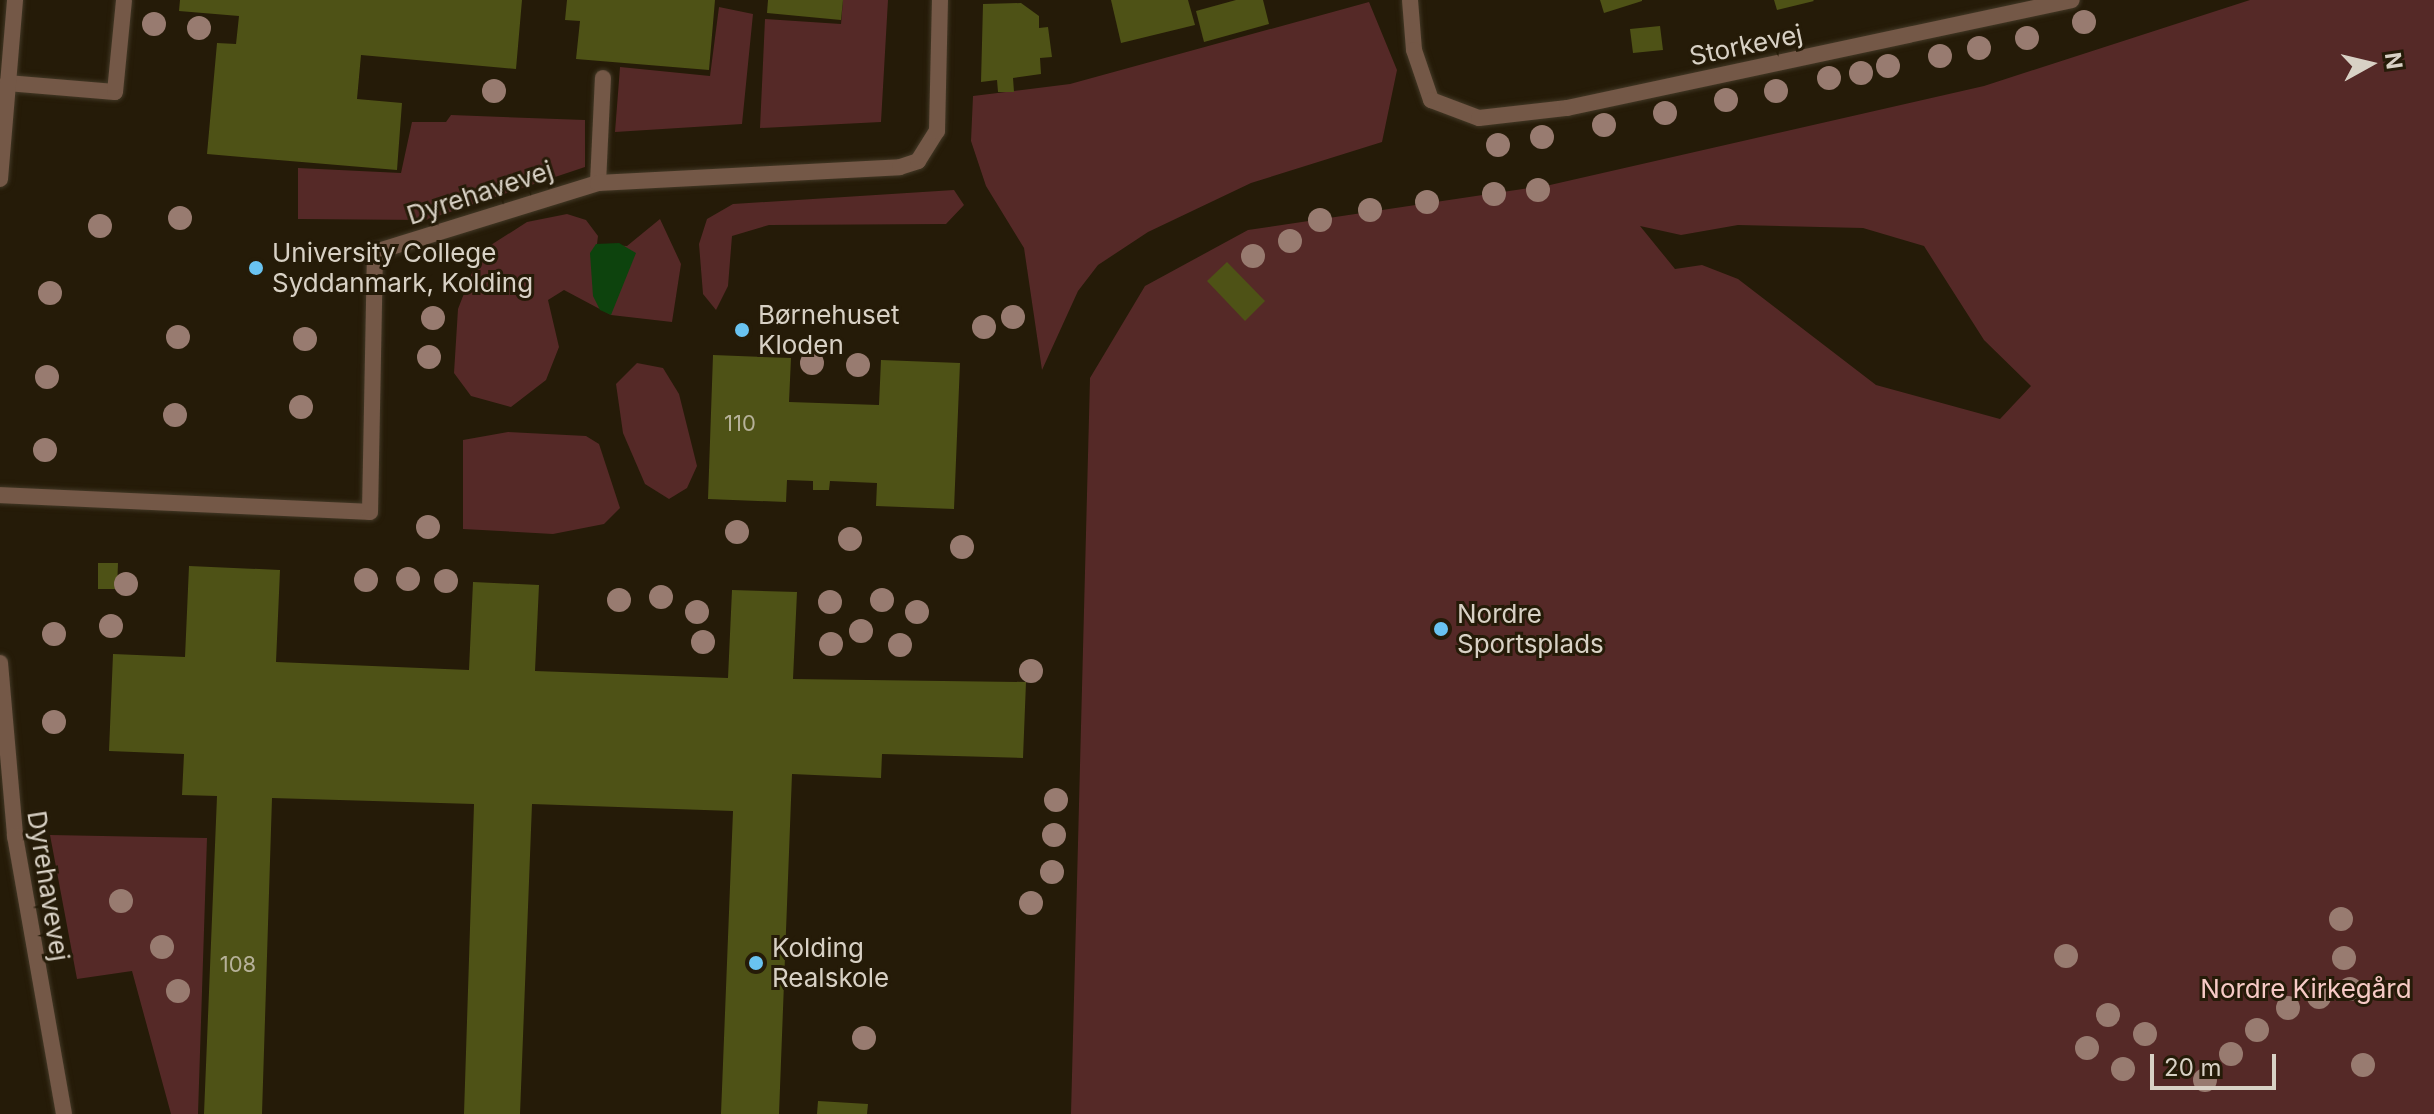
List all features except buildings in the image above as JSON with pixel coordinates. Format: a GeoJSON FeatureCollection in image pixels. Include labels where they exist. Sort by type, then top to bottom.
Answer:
{"type":"FeatureCollection","features":[{"type":"Feature","properties":{"kind":"street"},"geometry":{"type":"LineString","coordinates":[[0,179],[15,0]]}},
{"type":"Feature","properties":{"kind":"street"},"geometry":{"type":"LineString","coordinates":[[7,83],[115,92],[124,0]]}},
{"type":"Feature","properties":{"kind":"street","name":"Dyrehavevej"},"geometry":{"type":"LineString","coordinates":[[0,495],[370,512],[375,252],[598,183],[900,167],[918,161],[937,131],[940,0]]}},
{"type":"Feature","properties":{"kind":"street","name":"Storkevej"},"geometry":{"type":"LineString","coordinates":[[1410,0],[1414,50],[1431,100],[1479,118],[1567,108],[2072,0]]}},
{"type":"Feature","properties":{"kind":"street"},"geometry":{"type":"LineString","coordinates":[[598,183],[603,78]]}},
{"type":"Feature","properties":{"kind":"street","name":"Dyrehavevej"},"geometry":{"type":"LineString","coordinates":[[0,663],[15,836],[64,1114]]}},
{"type":"Feature","properties":{"kind":"green space"},"geometry":{"type":"Polygon","coordinates":[[[843,0],[888,0],[881,122],[760,128],[765,19],[841,24],[843,0]]]}},
{"type":"Feature","properties":{"kind":"green space","name":"Nordre Kirkegård"},"geometry":{"type":"Polygon","coordinates":[[[2250,0],[2434,0],[2434,1114],[1071,1114],[1090,378],[1145,286],[1248,230],[1550,185],[1984,86],[2250,0]],[[1738,225],[1681,235],[1640,226],[1675,269],[1702,265],[1738,279],[1876,385],[2000,419],[2031,386],[1984,340],[1924,246],[1863,228],[1738,225]]]}},
{"type":"Feature","properties":{"kind":"green space"},"geometry":{"type":"Polygon","coordinates":[[[1369,2],[1397,70],[1382,142],[1251,183],[1148,232],[1098,265],[1078,291],[1042,370],[1024,248],[986,186],[971,141],[973,96],[1070,84],[1369,2]]]}},
{"type":"Feature","properties":{"kind":"green space"},"geometry":{"type":"Polygon","coordinates":[[[719,7],[753,14],[742,124],[615,132],[620,67],[710,76],[719,7]]]}},
{"type":"Feature","properties":{"kind":"green space"},"geometry":{"type":"Polygon","coordinates":[[[451,115],[585,120],[585,167],[426,220],[298,219],[298,168],[401,173],[412,122],[446,122],[451,115]]]}},
{"type":"Feature","properties":{"kind":"green space"},"geometry":{"type":"Polygon","coordinates":[[[954,190],[964,205],[946,224],[769,225],[732,236],[728,286],[716,310],[703,294],[699,244],[707,219],[733,204],[954,190]]]}},
{"type":"Feature","properties":{"kind":"green space"},"geometry":{"type":"Polygon","coordinates":[[[567,214],[586,220],[598,236],[597,244],[627,246],[660,219],[681,264],[672,322],[611,315],[564,290],[548,300],[559,347],[546,380],[511,407],[471,396],[454,373],[458,309],[480,252],[527,222],[567,214]]]}},
{"type":"Feature","properties":{"kind":"green space"},"geometry":{"type":"Polygon","coordinates":[[[637,363],[663,368],[679,394],[697,466],[687,488],[669,499],[645,484],[623,433],[616,384],[637,363]]]}},
{"type":"Feature","properties":{"kind":"green space"},"geometry":{"type":"Polygon","coordinates":[[[508,432],[586,436],[599,444],[620,508],[604,524],[553,534],[463,529],[463,440],[508,432]]]}},
{"type":"Feature","properties":{"kind":"green space"},"geometry":{"type":"Polygon","coordinates":[[[50,835],[207,838],[198,1114],[171,1114],[132,971],[77,979],[50,835]]]}},
{"type":"Feature","properties":{"kind":"shaded area"},"geometry":{"type":"Polygon","coordinates":[[[619,243],[636,253],[611,315],[600,310],[593,296],[590,253],[596,244],[619,243]]]}},
{"type":"Feature","properties":{"kind":"place","name":"University College Syddanmark, Kolding"},"geometry":{"type":"Point","coordinates":[256,268]}},
{"type":"Feature","properties":{"kind":"place","name":"Børnehuset Kloden"},"geometry":{"type":"Point","coordinates":[742,330]}},
{"type":"Feature","properties":{"kind":"place","name":"Nordre Sportsplads"},"geometry":{"type":"Point","coordinates":[1441,629]}},
{"type":"Feature","properties":{"kind":"place","name":"Kolding Realskole"},"geometry":{"type":"Point","coordinates":[756,963]}}]}
